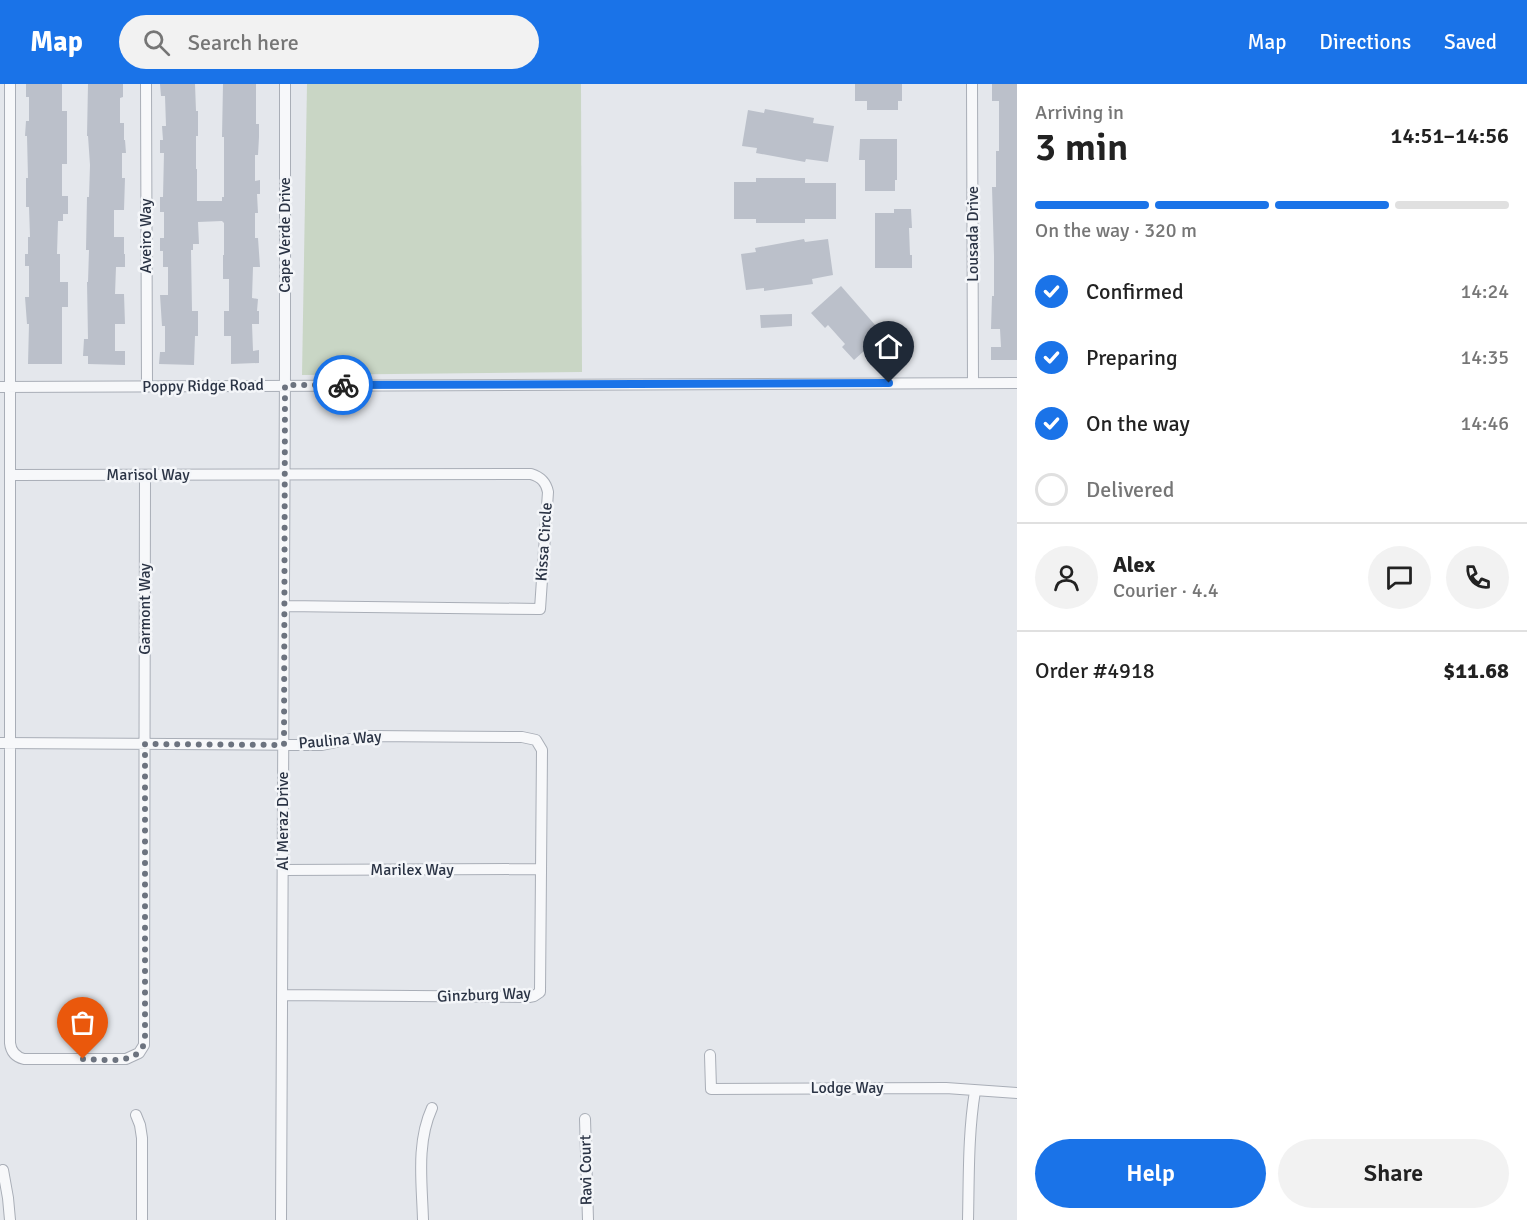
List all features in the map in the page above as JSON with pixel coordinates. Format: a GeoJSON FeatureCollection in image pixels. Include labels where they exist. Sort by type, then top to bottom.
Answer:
{"type":"FeatureCollection","features":[{"type":"Feature","properties":{"kind":"street"},"geometry":{"type":"LineString","coordinates":[[5,742],[11,475],[5,387],[10,84]]}},
{"type":"Feature","properties":{"kind":"street","name":"Aveiro Way"},"geometry":{"type":"LineString","coordinates":[[146,84],[147,387]]}},
{"type":"Feature","properties":{"kind":"street","name":"Cape Verde Drive"},"geometry":{"type":"LineString","coordinates":[[285,84],[285,385]]}},
{"type":"Feature","properties":{"kind":"street","name":"Lousada Drive"},"geometry":{"type":"LineString","coordinates":[[972,84],[973,383]]}},
{"type":"Feature","properties":{"kind":"street","name":"Poppy Ridge Road"},"geometry":{"type":"LineString","coordinates":[[5,387],[1017,383]]}},
{"type":"Feature","properties":{"kind":"street","name":"Al Meraz Drive"},"geometry":{"type":"LineString","coordinates":[[281,1220],[285,385]]}},
{"type":"Feature","properties":{"kind":"street","name":"Kissa Circle"},"geometry":{"type":"LineString","coordinates":[[284,606],[540,609],[548,492],[545,482],[531,474],[285,475]]}},
{"type":"Feature","properties":{"kind":"street","name":"Marisol Way"},"geometry":{"type":"LineString","coordinates":[[11,475],[285,475]]}},
{"type":"Feature","properties":{"kind":"street","name":"Garmont Way"},"geometry":{"type":"LineString","coordinates":[[5,742],[10,1043],[13,1052],[24,1059],[131,1058],[139,1053],[144,1045],[145,475]]}},
{"type":"Feature","properties":{"kind":"street","name":"Paulina Way"},"geometry":{"type":"LineString","coordinates":[[5,742],[322,745],[365,736],[536,740]]}},
{"type":"Feature","properties":{"kind":"street","name":"Ginzburg Way"},"geometry":{"type":"LineString","coordinates":[[282,995],[534,996],[540,992],[542,750],[536,740]]}},
{"type":"Feature","properties":{"kind":"street","name":"Marilex Way"},"geometry":{"type":"LineString","coordinates":[[283,870],[540,869]]}},
{"type":"Feature","properties":{"kind":"street","name":"Lodge Way"},"geometry":{"type":"LineString","coordinates":[[710,1055],[711,1089],[934,1088],[1017,1093]]}},
{"type":"Feature","properties":{"kind":"street"},"geometry":{"type":"LineString","coordinates":[[968,1220],[969,1154],[975,1090]]}},
{"type":"Feature","properties":{"kind":"street"},"geometry":{"type":"LineString","coordinates":[[423,1220],[423,1138],[424,1128],[432,1108]]}},
{"type":"Feature","properties":{"kind":"street"},"geometry":{"type":"LineString","coordinates":[[136,1114],[142,1138],[142,1220]]}},
{"type":"Feature","properties":{"kind":"street","name":"Ravi Court"},"geometry":{"type":"LineString","coordinates":[[585,1119],[588,1220]]}},
{"type":"Feature","properties":{"kind":"street"},"geometry":{"type":"LineString","coordinates":[[3,1170],[10,1220]]}},
{"type":"Feature","properties":{"kind":"green space"},"geometry":{"type":"Polygon","coordinates":[[[307,84],[581,84],[582,372],[302,375],[307,84]]]}},
{"type":"Feature","properties":{"kind":"building"},"geometry":{"type":"Polygon","coordinates":[[[26,84],[62,84],[62,111],[67,111],[67,164],[62,164],[62,196],[68,196],[68,214],[63,214],[63,221],[58,221],[57,254],[60,254],[60,282],[68,282],[68,307],[62,307],[62,364],[28,364],[29,324],[27,324],[25,297],[29,297],[29,266],[25,266],[25,254],[28,254],[28,237],[30,237],[29,207],[26,207],[26,178],[28,178],[27,136],[25,136],[26,121],[29,121],[29,97],[26,97],[26,84]]]}},
{"type":"Feature","properties":{"kind":"building"},"geometry":{"type":"Polygon","coordinates":[[[88,84],[123,84],[123,97],[120,98],[120,123],[124,123],[126,153],[122,153],[122,178],[125,178],[124,210],[114,210],[114,237],[124,237],[125,267],[116,267],[115,294],[124,294],[125,324],[115,324],[115,351],[125,351],[125,365],[88,364],[88,356],[83,356],[84,339],[88,339],[89,250],[86,250],[90,165],[87,136],[88,84]]]}},
{"type":"Feature","properties":{"kind":"building"},"geometry":{"type":"Polygon","coordinates":[[[160,84],[195,84],[196,111],[198,111],[197,201],[222,201],[224,197],[223,84],[256,84],[256,124],[259,124],[259,137],[258,155],[255,155],[255,181],[260,180],[260,194],[257,194],[258,213],[255,213],[255,238],[258,238],[260,267],[253,267],[252,298],[258,299],[259,324],[252,324],[253,351],[259,350],[259,363],[231,364],[231,336],[224,336],[224,311],[229,311],[229,279],[223,279],[224,223],[222,221],[198,222],[199,244],[193,244],[193,250],[191,250],[192,311],[198,311],[198,336],[195,336],[194,365],[159,364],[160,352],[165,352],[165,326],[162,326],[160,295],[168,295],[168,267],[163,267],[163,251],[160,251],[160,238],[164,238],[164,212],[160,212],[160,197],[163,197],[164,153],[160,153],[160,140],[163,140],[162,126],[166,126],[165,96],[161,96],[160,84]]]}},
{"type":"Feature","properties":{"kind":"building"},"geometry":{"type":"Polygon","coordinates":[[[855,84],[902,84],[902,101],[898,101],[898,110],[867,110],[867,101],[855,101],[855,84]]]}},
{"type":"Feature","properties":{"kind":"building"},"geometry":{"type":"Polygon","coordinates":[[[992,84],[1017,84],[1017,360],[991,360],[991,347],[1001,347],[1000,329],[991,329],[992,296],[994,296],[992,187],[996,187],[996,151],[999,151],[999,101],[992,101],[992,84]]]}},
{"type":"Feature","properties":{"kind":"building"},"geometry":{"type":"Polygon","coordinates":[[[765,109],[814,118],[813,123],[834,126],[828,162],[806,159],[805,162],[756,153],[757,148],[742,146],[748,110],[764,113],[765,109]]]}},
{"type":"Feature","properties":{"kind":"building"},"geometry":{"type":"Polygon","coordinates":[[[860,139],[897,139],[895,191],[865,191],[865,160],[859,160],[860,139]]]}},
{"type":"Feature","properties":{"kind":"building"},"geometry":{"type":"Polygon","coordinates":[[[756,178],[805,178],[805,183],[836,183],[836,219],[805,219],[805,223],[756,223],[756,219],[734,219],[734,182],[756,182],[756,178]]]}},
{"type":"Feature","properties":{"kind":"building"},"geometry":{"type":"Polygon","coordinates":[[[894,209],[911,209],[912,228],[909,228],[912,268],[875,268],[875,213],[894,213],[894,209]]]}},
{"type":"Feature","properties":{"kind":"building"},"geometry":{"type":"Polygon","coordinates":[[[804,239],[805,242],[828,239],[833,275],[812,279],[813,284],[764,291],[764,288],[746,290],[741,254],[756,252],[755,248],[804,239]]]}},
{"type":"Feature","properties":{"kind":"building"},"geometry":{"type":"Polygon","coordinates":[[[841,286],[883,334],[854,360],[842,347],[845,344],[828,325],[825,328],[811,313],[841,286]]]}},
{"type":"Feature","properties":{"kind":"building"},"geometry":{"type":"Polygon","coordinates":[[[792,314],[792,326],[761,328],[760,315],[792,314]]]}},
{"type":"Feature","properties":{"kind":"way so far"},"geometry":{"type":"LineString","coordinates":[[83,1059],[131,1058],[139,1053],[145,1040],[145,744],[284,745],[285,385],[343,385]]}},
{"type":"Feature","properties":{"kind":"route"},"geometry":{"type":"LineString","coordinates":[[343,385],[889,383]]}}]}
